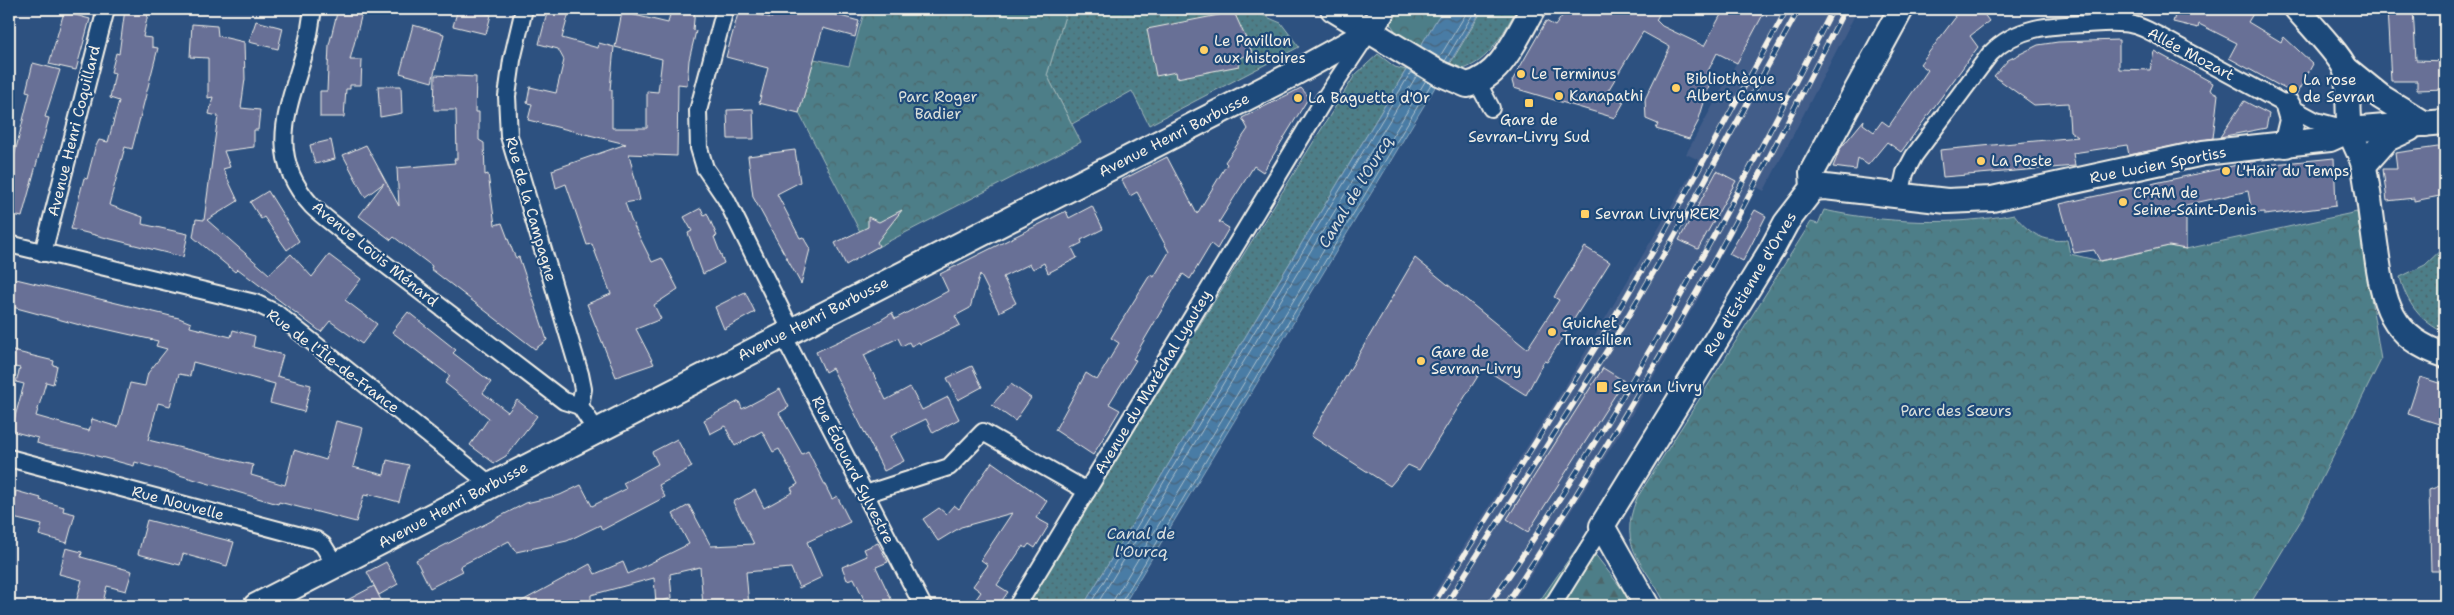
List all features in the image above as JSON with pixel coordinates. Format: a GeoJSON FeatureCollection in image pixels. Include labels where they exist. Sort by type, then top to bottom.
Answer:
{"type":"FeatureCollection","features":[{"type":"Feature","properties":{"kind":"main road"},"geometry":{"type":"LineString","coordinates":[[1333,9],[1396,47],[1467,82],[1488,77],[1500,64],[1533,9]]}},
{"type":"Feature","properties":{"kind":"main road"},"geometry":{"type":"LineString","coordinates":[[1370,32],[1384,9]]}},
{"type":"Feature","properties":{"kind":"main road","name":"Rue d'Estienne d'Orves"},"geometry":{"type":"LineString","coordinates":[[1602,526],[1786,224],[1813,188],[1812,172],[1901,9]]}},
{"type":"Feature","properties":{"kind":"main road"},"geometry":{"type":"LineString","coordinates":[[2297,9],[2345,68],[2381,97],[2435,123]]}},
{"type":"Feature","properties":{"kind":"main road","name":"Avenue Henri Barbusse"},"geometry":{"type":"LineString","coordinates":[[256,606],[1291,75],[1370,32]]}},
{"type":"Feature","properties":{"kind":"main road"},"geometry":{"type":"LineString","coordinates":[[2345,68],[2350,130],[2364,165],[2383,296],[2388,310],[2397,324],[2415,342],[2428,350],[2445,355]]}},
{"type":"Feature","properties":{"kind":"main road"},"geometry":{"type":"LineString","coordinates":[[2286,145],[2292,120],[2288,106]]}},
{"type":"Feature","properties":{"kind":"main road"},"geometry":{"type":"LineString","coordinates":[[2364,165],[2387,138],[2435,123]]}},
{"type":"Feature","properties":{"kind":"main road","name":"Rue Lucien Sportiss"},"geometry":{"type":"LineString","coordinates":[[1813,188],[1825,187],[1947,201],[1992,199],[2203,153],[2330,140],[2350,130],[2435,123]]}},
{"type":"Feature","properties":{"kind":"main road"},"geometry":{"type":"LineString","coordinates":[[1602,526],[1647,606]]}},
{"type":"Feature","properties":{"kind":"street","name":"Avenue Henri Coquillard"},"geometry":{"type":"LineString","coordinates":[[43,254],[106,9]]}},
{"type":"Feature","properties":{"kind":"street","name":"Avenue Louis Ménard"},"geometry":{"type":"LineString","coordinates":[[313,9],[307,42],[284,126],[284,144],[290,171],[300,189],[312,206],[352,239],[564,402],[580,406]]}},
{"type":"Feature","properties":{"kind":"street","name":"Rue de la Campagne"},"geometry":{"type":"LineString","coordinates":[[524,9],[512,60],[507,96],[510,136],[580,374],[583,390],[580,406]]}},
{"type":"Feature","properties":{"kind":"street","name":"Rue Édouard Sylvestre"},"geometry":{"type":"LineString","coordinates":[[725,9],[700,96],[697,128],[699,148],[705,168],[726,199],[787,333],[865,494],[923,606]]}},
{"type":"Feature","properties":{"kind":"street","name":"Allée Mozart"},"geometry":{"type":"LineString","coordinates":[[1900,197],[1906,173],[1914,156],[1990,54],[2010,38],[2036,28],[2111,23],[2135,25],[2159,36],[2316,121],[2350,130]]}},
{"type":"Feature","properties":{"kind":"street","name":"Avenue du Maréchal Lyautey"},"geometry":{"type":"LineString","coordinates":[[1017,606],[1325,98],[1370,32]]}},
{"type":"Feature","properties":{"kind":"street"},"geometry":{"type":"LineString","coordinates":[[1467,82],[1491,108]]}},
{"type":"Feature","properties":{"kind":"street","name":"Rue de l'Île-de-France"},"geometry":{"type":"LineString","coordinates":[[9,244],[43,254],[255,304],[276,313],[491,485]]}},
{"type":"Feature","properties":{"kind":"street"},"geometry":{"type":"LineString","coordinates":[[580,406],[596,430]]}},
{"type":"Feature","properties":{"kind":"street"},"geometry":{"type":"LineString","coordinates":[[865,494],[949,467],[983,432],[1087,491]]}},
{"type":"Feature","properties":{"kind":"street","name":"Rue Nouvelle"},"geometry":{"type":"LineString","coordinates":[[9,458],[316,540],[323,545],[336,566]]}},
{"type":"Feature","properties":{"kind":"street","name":"Rue d'Estienne d'Orves"},"geometry":{"type":"LineString","coordinates":[[1552,606],[1602,526]]}},
{"type":"Feature","properties":{"kind":"shaded area"},"geometry":{"type":"Polygon","coordinates":[[[1766,9],[1858,9],[1764,191],[1757,187],[1698,299],[1628,421],[1511,606],[1426,606],[1564,388],[1699,160],[1686,154],[1766,9]]]}},
{"type":"Feature","properties":{"kind":"green space","name":"Parc Roger Badier"},"geometry":{"type":"Polygon","coordinates":[[[865,9],[1067,9],[1047,75],[1081,142],[870,251],[799,113],[814,59],[849,66],[865,9]]]}},
{"type":"Feature","properties":{"kind":"green space"},"geometry":{"type":"Polygon","coordinates":[[[1067,9],[1248,9],[1281,23],[1299,47],[1149,125],[1132,91],[1072,124],[1047,75],[1067,9]]]}},
{"type":"Feature","properties":{"kind":"green space"},"geometry":{"type":"Polygon","coordinates":[[[1398,9],[1443,9],[1420,47],[1396,32],[1390,23],[1398,9]]]}},
{"type":"Feature","properties":{"kind":"green space"},"geometry":{"type":"Polygon","coordinates":[[[1483,9],[1517,9],[1487,54],[1479,61],[1460,70],[1450,64],[1483,9]]]}},
{"type":"Feature","properties":{"kind":"green space"},"geometry":{"type":"Polygon","coordinates":[[[1378,54],[1395,67],[1406,70],[1083,606],[1025,606],[1355,75],[1378,54]]]}},
{"type":"Feature","properties":{"kind":"green space","name":"Parc des Sœurs"},"geometry":{"type":"Polygon","coordinates":[[[1824,210],[1870,218],[1919,221],[1968,220],[2014,214],[2030,231],[2037,235],[2051,240],[2067,240],[2070,254],[2100,261],[2169,246],[2186,249],[2357,212],[2381,360],[2300,522],[2249,606],[2047,606],[2045,603],[1781,600],[1777,606],[1666,606],[1659,591],[1636,556],[1632,544],[1630,531],[1631,516],[1637,498],[1811,222],[1818,224],[1824,210]]]}},
{"type":"Feature","properties":{"kind":"green space"},"geometry":{"type":"Polygon","coordinates":[[[2445,246],[2445,333],[2428,323],[2416,311],[2406,295],[2400,277],[2425,265],[2445,246]]]}},
{"type":"Feature","properties":{"kind":"green space"},"geometry":{"type":"Polygon","coordinates":[[[1583,539],[1629,598],[1633,606],[1536,606],[1583,539]]]}},
{"type":"Feature","properties":{"kind":"water","name":"Canal de l'Ourcq"},"geometry":{"type":"Polygon","coordinates":[[[1443,9],[1482,9],[1123,606],[1083,606],[1443,9]]]}},
{"type":"Feature","properties":{"kind":"building"},"geometry":{"type":"Polygon","coordinates":[[[125,9],[149,9],[143,37],[152,38],[152,47],[158,48],[132,149],[125,147],[109,205],[143,217],[142,224],[188,234],[183,257],[71,229],[84,178],[87,179],[95,148],[99,140],[108,142],[119,101],[110,98],[115,73],[111,72],[116,53],[119,54],[125,9]]]}},
{"type":"Feature","properties":{"kind":"building"},"geometry":{"type":"Polygon","coordinates":[[[338,9],[363,9],[350,60],[362,60],[361,85],[350,85],[350,89],[346,89],[344,117],[320,117],[320,91],[327,91],[329,45],[338,9]]]}},
{"type":"Feature","properties":{"kind":"building"},"geometry":{"type":"Polygon","coordinates":[[[458,9],[467,9],[491,15],[486,34],[453,26],[458,9]]]}},
{"type":"Feature","properties":{"kind":"building"},"geometry":{"type":"Polygon","coordinates":[[[548,9],[570,9],[562,38],[598,48],[599,43],[614,47],[610,90],[612,90],[612,128],[647,128],[647,91],[658,92],[662,59],[615,47],[622,12],[668,23],[671,9],[695,9],[693,30],[696,31],[689,60],[687,85],[678,84],[677,156],[629,154],[640,200],[625,203],[631,220],[652,262],[662,258],[678,289],[654,305],[661,319],[636,329],[654,364],[616,377],[587,304],[611,294],[592,244],[587,245],[566,184],[556,188],[552,170],[626,144],[528,120],[532,104],[527,103],[530,87],[556,93],[564,60],[558,49],[539,44],[548,9]]]}},
{"type":"Feature","properties":{"kind":"building"},"geometry":{"type":"Polygon","coordinates":[[[775,9],[814,9],[859,21],[855,37],[823,28],[799,113],[759,103],[768,68],[726,57],[739,10],[772,18],[775,9]]]}},
{"type":"Feature","properties":{"kind":"building"},"geometry":{"type":"Polygon","coordinates":[[[1567,9],[1662,9],[1656,20],[1662,26],[1704,46],[1724,9],[1766,9],[1737,63],[1717,53],[1704,79],[1710,83],[1698,122],[1689,139],[1656,129],[1658,124],[1646,119],[1645,99],[1670,47],[1643,32],[1606,94],[1624,102],[1615,118],[1514,88],[1512,81],[1546,21],[1555,26],[1567,9]]]}},
{"type":"Feature","properties":{"kind":"building"},"geometry":{"type":"Polygon","coordinates":[[[1963,9],[1980,9],[1989,21],[1970,36],[1978,47],[1901,152],[1887,142],[1868,165],[1858,158],[1856,170],[1833,167],[1840,149],[1864,120],[1863,124],[1874,132],[1882,121],[1889,126],[1928,70],[1920,64],[1955,18],[1954,16],[1963,9]]]}},
{"type":"Feature","properties":{"kind":"building"},"geometry":{"type":"Polygon","coordinates":[[[2171,9],[2256,9],[2248,22],[2281,42],[2284,37],[2313,64],[2296,95],[2229,58],[2237,43],[2199,24],[2198,28],[2173,22],[2176,12],[2171,9]]]}},
{"type":"Feature","properties":{"kind":"building"},"geometry":{"type":"Polygon","coordinates":[[[2387,9],[2413,9],[2416,60],[2445,61],[2445,89],[2417,90],[2417,81],[2391,81],[2387,9]]]}},
{"type":"Feature","properties":{"kind":"building"},"geometry":{"type":"Polygon","coordinates":[[[64,12],[90,19],[76,70],[49,64],[64,12]]]}},
{"type":"Feature","properties":{"kind":"building"},"geometry":{"type":"Polygon","coordinates":[[[1234,12],[1253,54],[1238,58],[1239,66],[1177,78],[1176,72],[1156,76],[1147,29],[1234,12]]]}},
{"type":"Feature","properties":{"kind":"building"},"geometry":{"type":"Polygon","coordinates":[[[256,21],[283,28],[278,49],[249,42],[256,21]]]}},
{"type":"Feature","properties":{"kind":"building"},"geometry":{"type":"Polygon","coordinates":[[[192,24],[217,26],[218,36],[244,42],[245,79],[241,108],[260,110],[258,130],[254,130],[254,147],[224,151],[230,167],[223,169],[238,201],[207,220],[269,274],[291,254],[312,277],[329,255],[361,279],[345,300],[377,324],[362,344],[330,321],[321,332],[238,269],[235,272],[193,237],[196,219],[204,220],[218,116],[209,114],[213,97],[208,98],[208,58],[190,57],[192,24]]]}},
{"type":"Feature","properties":{"kind":"building"},"geometry":{"type":"Polygon","coordinates":[[[413,25],[444,34],[432,82],[400,73],[413,25]]]}},
{"type":"Feature","properties":{"kind":"building"},"geometry":{"type":"Polygon","coordinates":[[[2119,40],[2119,69],[2150,70],[2154,51],[2213,83],[2210,90],[2218,94],[2213,138],[2129,155],[2127,145],[2073,153],[2075,166],[1943,177],[1940,150],[2078,137],[2070,131],[2068,103],[2034,105],[1994,76],[2008,60],[2038,45],[2058,42],[2119,40]]]}},
{"type":"Feature","properties":{"kind":"building"},"geometry":{"type":"Polygon","coordinates":[[[33,63],[60,70],[45,117],[49,118],[22,217],[9,214],[9,177],[30,92],[26,91],[33,63]]]}},
{"type":"Feature","properties":{"kind":"building"},"geometry":{"type":"Polygon","coordinates":[[[435,75],[476,77],[475,112],[479,112],[479,140],[484,143],[485,175],[488,174],[495,225],[502,223],[516,258],[519,257],[547,340],[535,349],[431,269],[432,266],[394,237],[391,240],[359,216],[384,183],[365,197],[343,155],[366,145],[399,206],[397,168],[455,163],[454,159],[457,159],[456,110],[434,110],[435,75]]]}},
{"type":"Feature","properties":{"kind":"building"},"geometry":{"type":"Polygon","coordinates":[[[378,86],[401,86],[402,113],[380,117],[378,86]]]}},
{"type":"Feature","properties":{"kind":"building"},"geometry":{"type":"Polygon","coordinates":[[[1301,88],[1309,97],[1263,172],[1254,166],[1219,222],[1229,228],[1217,249],[1211,244],[1190,279],[1183,274],[1133,359],[1136,360],[1109,404],[1120,410],[1093,455],[1055,430],[1086,373],[1097,380],[1119,343],[1111,338],[1150,275],[1154,277],[1169,252],[1137,192],[1130,196],[1122,180],[1167,157],[1197,214],[1227,164],[1225,162],[1248,129],[1242,118],[1301,88]]]}},
{"type":"Feature","properties":{"kind":"building"},"geometry":{"type":"Polygon","coordinates":[[[2244,101],[2269,114],[2266,128],[2220,137],[2244,101]]]}},
{"type":"Feature","properties":{"kind":"building"},"geometry":{"type":"Polygon","coordinates":[[[753,109],[754,139],[728,139],[727,110],[753,109]]]}},
{"type":"Feature","properties":{"kind":"building"},"geometry":{"type":"Polygon","coordinates":[[[331,140],[335,159],[315,164],[310,145],[331,140]]]}},
{"type":"Feature","properties":{"kind":"building"},"geometry":{"type":"Polygon","coordinates":[[[2445,146],[2445,195],[2414,201],[2414,198],[2387,201],[2383,169],[2397,169],[2395,153],[2445,146]]]}},
{"type":"Feature","properties":{"kind":"building"},"geometry":{"type":"Polygon","coordinates":[[[795,150],[800,182],[777,194],[800,238],[803,237],[810,249],[801,284],[753,197],[748,156],[795,150]]]}},
{"type":"Feature","properties":{"kind":"building"},"geometry":{"type":"Polygon","coordinates":[[[2334,158],[2336,206],[2265,215],[2265,212],[2252,213],[2248,191],[2186,205],[2186,249],[2169,246],[2100,261],[2094,250],[2074,253],[2060,204],[2255,161],[2254,166],[2334,158]]]}},
{"type":"Feature","properties":{"kind":"building"},"geometry":{"type":"Polygon","coordinates":[[[1717,171],[1736,181],[1698,249],[1679,240],[1717,171]]]}},
{"type":"Feature","properties":{"kind":"building"},"geometry":{"type":"Polygon","coordinates":[[[268,191],[299,241],[287,250],[264,217],[261,219],[250,202],[268,191]]]}},
{"type":"Feature","properties":{"kind":"building"},"geometry":{"type":"Polygon","coordinates":[[[1092,206],[1103,229],[1081,240],[1082,243],[1072,248],[1077,258],[1048,273],[1044,263],[1033,269],[1030,264],[1003,277],[1016,303],[999,312],[980,274],[970,308],[955,316],[960,325],[920,344],[919,342],[911,346],[909,342],[902,346],[898,338],[864,355],[886,400],[910,387],[922,410],[948,397],[959,419],[933,433],[926,419],[891,436],[904,461],[884,471],[832,368],[825,372],[816,352],[871,326],[892,313],[895,319],[948,291],[940,274],[1066,211],[1069,218],[1092,206]]]}},
{"type":"Feature","properties":{"kind":"building"},"geometry":{"type":"Polygon","coordinates":[[[701,208],[704,215],[707,213],[717,236],[714,237],[724,263],[703,274],[688,233],[692,231],[684,217],[701,208]]]}},
{"type":"Feature","properties":{"kind":"building"},"geometry":{"type":"Polygon","coordinates":[[[902,210],[877,242],[879,246],[846,265],[835,243],[868,227],[868,217],[879,222],[902,210]]]}},
{"type":"Feature","properties":{"kind":"building"},"geometry":{"type":"Polygon","coordinates":[[[1755,210],[1766,216],[1743,261],[1729,254],[1755,210]]]}},
{"type":"Feature","properties":{"kind":"building","name":"Gare de Sevran-Livry"},"geometry":{"type":"Polygon","coordinates":[[[1585,247],[1610,262],[1547,362],[1544,361],[1526,395],[1483,368],[1419,470],[1408,465],[1390,486],[1311,436],[1415,258],[1527,349],[1559,300],[1554,297],[1585,247]]]}},
{"type":"Feature","properties":{"kind":"building"},"geometry":{"type":"Polygon","coordinates":[[[16,279],[179,318],[191,323],[190,327],[231,337],[233,330],[255,336],[253,347],[283,355],[277,376],[311,385],[304,412],[270,403],[275,384],[193,362],[190,376],[179,374],[170,406],[158,403],[148,440],[253,465],[251,475],[285,485],[294,450],[326,460],[336,421],[363,428],[353,467],[384,475],[387,460],[409,465],[399,502],[369,494],[369,496],[364,495],[356,522],[279,502],[278,504],[135,462],[134,466],[86,453],[46,446],[37,443],[38,438],[11,431],[24,384],[16,382],[20,368],[9,366],[9,350],[54,361],[53,365],[57,366],[53,384],[46,382],[36,416],[89,431],[92,419],[118,427],[130,383],[145,386],[148,373],[167,349],[156,346],[158,341],[92,326],[91,328],[9,306],[16,279]]]}},
{"type":"Feature","properties":{"kind":"building"},"geometry":{"type":"Polygon","coordinates":[[[745,292],[755,312],[724,329],[715,307],[745,292]]]}},
{"type":"Feature","properties":{"kind":"building"},"geometry":{"type":"Polygon","coordinates":[[[408,312],[456,350],[453,353],[491,382],[483,393],[508,412],[517,400],[537,416],[506,456],[494,463],[470,445],[489,418],[445,383],[450,376],[392,332],[408,312]]]}},
{"type":"Feature","properties":{"kind":"building"},"geometry":{"type":"Polygon","coordinates":[[[972,366],[982,387],[958,400],[947,378],[972,366]]]}},
{"type":"Feature","properties":{"kind":"building"},"geometry":{"type":"Polygon","coordinates":[[[1603,368],[1624,381],[1528,532],[1507,519],[1603,368]]]}},
{"type":"Feature","properties":{"kind":"building"},"geometry":{"type":"Polygon","coordinates":[[[2420,377],[2445,385],[2445,426],[2408,414],[2420,377]]]}},
{"type":"Feature","properties":{"kind":"building"},"geometry":{"type":"Polygon","coordinates":[[[1011,384],[1031,398],[1015,421],[992,405],[1011,384]]]}},
{"type":"Feature","properties":{"kind":"building"},"geometry":{"type":"Polygon","coordinates":[[[780,389],[789,407],[779,413],[802,454],[808,451],[832,499],[837,496],[850,522],[807,542],[822,577],[799,588],[791,568],[746,572],[749,606],[703,606],[700,567],[670,574],[672,598],[656,603],[654,578],[591,595],[591,603],[578,606],[513,606],[590,564],[595,574],[623,562],[628,574],[689,544],[673,514],[689,505],[711,546],[754,544],[733,502],[755,490],[764,508],[793,492],[791,488],[798,484],[779,449],[773,452],[762,431],[735,446],[725,426],[710,434],[704,420],[739,401],[742,409],[780,389]]]}},
{"type":"Feature","properties":{"kind":"building"},"geometry":{"type":"Polygon","coordinates":[[[677,439],[692,467],[659,485],[665,497],[602,530],[600,525],[567,541],[516,552],[509,541],[460,566],[463,571],[430,588],[416,560],[526,503],[560,495],[581,485],[592,506],[626,489],[623,483],[658,464],[652,452],[677,439]]]}},
{"type":"Feature","properties":{"kind":"building"},"geometry":{"type":"Polygon","coordinates":[[[992,462],[1047,501],[1036,518],[1049,525],[1035,548],[1029,544],[1026,548],[1023,546],[997,585],[1008,592],[998,606],[971,606],[981,592],[973,586],[988,565],[981,560],[1012,513],[961,527],[938,541],[923,519],[939,508],[946,514],[954,505],[959,509],[992,462]]]}},
{"type":"Feature","properties":{"kind":"building"},"geometry":{"type":"Polygon","coordinates":[[[2445,484],[2445,571],[2431,571],[2429,490],[2445,484]]]}},
{"type":"Feature","properties":{"kind":"building"},"geometry":{"type":"Polygon","coordinates":[[[16,491],[41,498],[40,500],[64,507],[63,511],[75,514],[67,543],[39,535],[42,525],[9,517],[16,491]]]}},
{"type":"Feature","properties":{"kind":"building"},"geometry":{"type":"Polygon","coordinates":[[[147,520],[234,542],[227,566],[183,554],[180,565],[138,554],[147,520]]]}},
{"type":"Feature","properties":{"kind":"building"},"geometry":{"type":"Polygon","coordinates":[[[878,543],[888,562],[876,567],[892,601],[881,606],[867,606],[854,578],[847,580],[842,567],[867,556],[864,549],[878,543]]]}},
{"type":"Feature","properties":{"kind":"building"},"geometry":{"type":"Polygon","coordinates":[[[66,548],[82,552],[81,557],[132,571],[126,591],[107,586],[102,606],[75,606],[82,580],[59,574],[66,548]]]}},
{"type":"Feature","properties":{"kind":"building"},"geometry":{"type":"Polygon","coordinates":[[[386,562],[398,584],[379,595],[367,572],[386,562]]]}},
{"type":"Feature","properties":{"kind":"building"},"geometry":{"type":"Polygon","coordinates":[[[374,586],[384,606],[336,606],[374,586]]]}},
{"type":"Feature","properties":{"kind":"railway"},"geometry":{"type":"LineString","coordinates":[[1432,606],[1609,326],[1665,231],[1787,9]]}},
{"type":"Feature","properties":{"kind":"railway"},"geometry":{"type":"LineString","coordinates":[[1445,606],[1618,333],[1674,237],[1799,9]]}},
{"type":"Feature","properties":{"kind":"railway"},"geometry":{"type":"LineString","coordinates":[[1488,606],[1583,462],[1671,314],[1833,9]]}},
{"type":"Feature","properties":{"kind":"railway"},"geometry":{"type":"LineString","coordinates":[[1505,606],[1613,434],[1698,290],[1845,9]]}},
{"type":"Feature","properties":{"kind":"place","name":"Le Pavillon aux histoires"},"geometry":{"type":"Point","coordinates":[1204,50]}},
{"type":"Feature","properties":{"kind":"place","name":"Le Terminus"},"geometry":{"type":"Point","coordinates":[1521,74]}},
{"type":"Feature","properties":{"kind":"place","name":"Bibliothèque Albert Camus"},"geometry":{"type":"Point","coordinates":[1676,88]}},
{"type":"Feature","properties":{"kind":"place","name":"La rose de Sevran"},"geometry":{"type":"Point","coordinates":[2293,89]}},
{"type":"Feature","properties":{"kind":"place","name":"Kanapathi"},"geometry":{"type":"Point","coordinates":[1559,96]}},
{"type":"Feature","properties":{"kind":"place","name":"La Baguette d'Or"},"geometry":{"type":"Point","coordinates":[1298,98]}},
{"type":"Feature","properties":{"kind":"place","name":"Gare de Sevran-Livry Sud"},"geometry":{"type":"Point","coordinates":[1529,103]}},
{"type":"Feature","properties":{"kind":"place","name":"La Poste"},"geometry":{"type":"Point","coordinates":[1981,161]}},
{"type":"Feature","properties":{"kind":"place","name":"L'Hair du Temps"},"geometry":{"type":"Point","coordinates":[2226,171]}},
{"type":"Feature","properties":{"kind":"place","name":"CPAM de Seine-Saint-Denis"},"geometry":{"type":"Point","coordinates":[2123,202]}},
{"type":"Feature","properties":{"kind":"place","name":"Sevran Livry RER"},"geometry":{"type":"Point","coordinates":[1585,214]}},
{"type":"Feature","properties":{"kind":"place","name":"Guichet Transilien"},"geometry":{"type":"Point","coordinates":[1552,332]}},
{"type":"Feature","properties":{"kind":"place","name":"Gare de Sevran-Livry"},"geometry":{"type":"Point","coordinates":[1421,361]}},
{"type":"Feature","properties":{"kind":"place","name":"Sevran Livry"},"geometry":{"type":"Point","coordinates":[1602,387]}}]}
